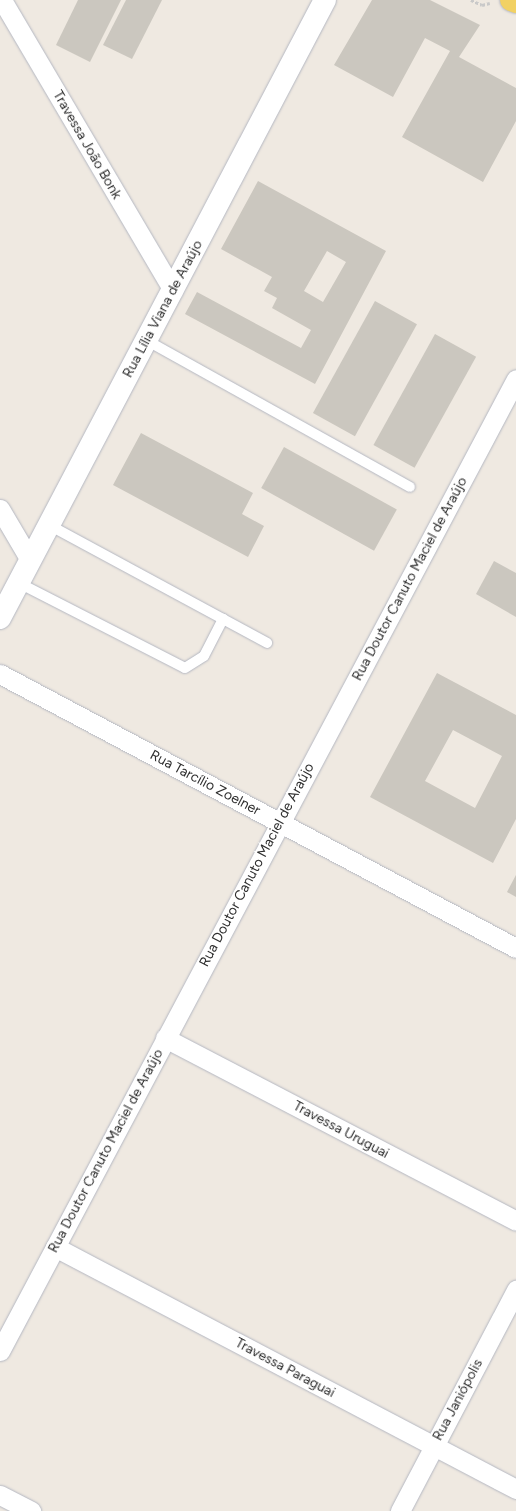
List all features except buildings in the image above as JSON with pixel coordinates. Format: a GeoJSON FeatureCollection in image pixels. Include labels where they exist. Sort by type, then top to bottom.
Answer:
{"type":"FeatureCollection","features":[{"type":"Feature","properties":{"kind":"main road"},"geometry":{"type":"LineString","coordinates":[[511,0],[516,2]]}},
{"type":"Feature","properties":{"kind":"street","name":"Travessa João Bonk"},"geometry":{"type":"LineString","coordinates":[[2,0],[173,290]]}},
{"type":"Feature","properties":{"kind":"street","name":"Rua Lília Viana de Araújo"},"geometry":{"type":"LineString","coordinates":[[0,618],[325,0]]}},
{"type":"Feature","properties":{"kind":"street","name":"Rua Doutor Canuto Maciel de Araújo"},"geometry":{"type":"LineString","coordinates":[[0,1351],[279,822],[516,379]]}},
{"type":"Feature","properties":{"kind":"street"},"geometry":{"type":"LineString","coordinates":[[0,509],[30,560]]}},
{"type":"Feature","properties":{"kind":"street","name":"Rua Tarcílio Zoelner"},"geometry":{"type":"LineString","coordinates":[[0,674],[516,948]]}},
{"type":"Feature","properties":{"kind":"street","name":"Travessa Uruguai"},"geometry":{"type":"LineString","coordinates":[[165,1038],[516,1221]]}},
{"type":"Feature","properties":{"kind":"street","name":"Travessa Paraguai"},"geometry":{"type":"LineString","coordinates":[[55,1247],[516,1489]]}},
{"type":"Feature","properties":{"kind":"street","name":"Rua Janiópolis"},"geometry":{"type":"LineString","coordinates":[[400,1511],[516,1290]]}},
{"type":"Feature","properties":{"kind":"street"},"geometry":{"type":"LineString","coordinates":[[0,1494],[31,1511]]}},
{"type":"Feature","properties":{"kind":"lane"},"geometry":{"type":"LineString","coordinates":[[146,340],[410,487]]}},
{"type":"Feature","properties":{"kind":"lane"},"geometry":{"type":"LineString","coordinates":[[49,525],[267,643]]}},
{"type":"Feature","properties":{"kind":"lane"},"geometry":{"type":"LineString","coordinates":[[18,583],[185,668],[204,656],[223,619]]}},
{"type":"Feature","properties":{"kind":"path"},"geometry":{"type":"LineString","coordinates":[[471,0],[482,5]]}}]}
